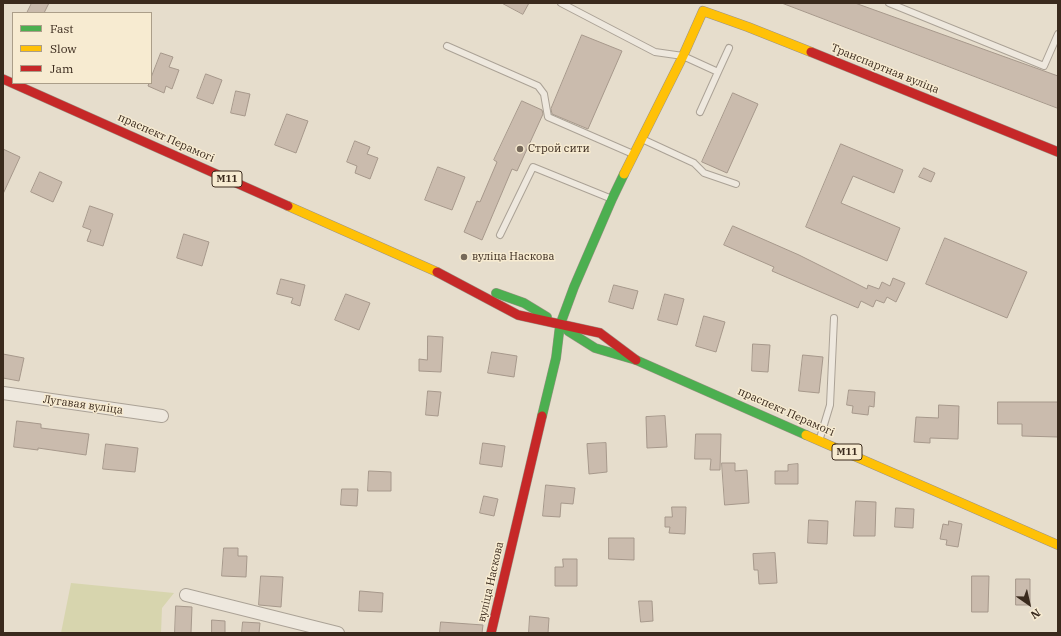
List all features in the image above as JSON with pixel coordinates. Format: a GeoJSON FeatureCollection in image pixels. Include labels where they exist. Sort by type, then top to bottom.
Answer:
{"type":"FeatureCollection","features":[{"type":"Feature","properties":{"kind":"main road","name":"вуліца Наскова"},"geometry":{"type":"LineString","coordinates":[[491,633],[556,358],[560,325],[574,287],[612,199],[633,154],[683,56],[703,7]]}},
{"type":"Feature","properties":{"kind":"main road","name":"Транспартная вуліца"},"geometry":{"type":"LineString","coordinates":[[703,7],[748,27],[1058,152]]}},
{"type":"Feature","properties":{"kind":"main road","name":"праспект Перамогі"},"geometry":{"type":"LineString","coordinates":[[14,84],[450,278],[518,315],[600,333],[636,360]]}},
{"type":"Feature","properties":{"kind":"main road","name":"праспект Перамогі"},"geometry":{"type":"LineString","coordinates":[[450,278],[524,303],[595,348],[636,360],[1058,543]]}},
{"type":"Feature","properties":{"kind":"street","name":"Лугавая вуліца"},"geometry":{"type":"LineString","coordinates":[[3,393],[162,416]]}},
{"type":"Feature","properties":{"kind":"street"},"geometry":{"type":"LineString","coordinates":[[186,595],[338,633]]}},
{"type":"Feature","properties":{"kind":"lane"},"geometry":{"type":"LineString","coordinates":[[560,3],[655,52],[683,56],[718,72]]}},
{"type":"Feature","properties":{"kind":"lane"},"geometry":{"type":"LineString","coordinates":[[889,3],[1044,66],[1058,34]]}},
{"type":"Feature","properties":{"kind":"lane"},"geometry":{"type":"LineString","coordinates":[[447,46],[538,86],[544,94],[548,117],[633,154]]}},
{"type":"Feature","properties":{"kind":"lane"},"geometry":{"type":"LineString","coordinates":[[700,112],[729,48]]}},
{"type":"Feature","properties":{"kind":"lane"},"geometry":{"type":"LineString","coordinates":[[642,139],[694,163],[704,173],[736,184]]}},
{"type":"Feature","properties":{"kind":"lane"},"geometry":{"type":"LineString","coordinates":[[500,235],[533,166],[612,199]]}},
{"type":"Feature","properties":{"kind":"lane"},"geometry":{"type":"LineString","coordinates":[[820,440],[830,405],[834,318]]}},
{"type":"Feature","properties":{"kind":"shaded area"},"geometry":{"type":"Polygon","coordinates":[[[71,583],[174,593],[162,608],[161,633],[61,633],[71,583]]]}},
{"type":"Feature","properties":{"kind":"building"},"geometry":{"type":"Polygon","coordinates":[[[32,3],[49,3],[44,12],[28,12],[32,3]]]}},
{"type":"Feature","properties":{"kind":"building"},"geometry":{"type":"Polygon","coordinates":[[[502,3],[529,3],[523,14],[502,3]]]}},
{"type":"Feature","properties":{"kind":"building"},"geometry":{"type":"Polygon","coordinates":[[[782,3],[855,3],[1058,76],[1058,108],[782,3]]]}},
{"type":"Feature","properties":{"kind":"building"},"geometry":{"type":"Polygon","coordinates":[[[582,35],[622,51],[588,129],[552,114],[551,109],[582,35]]]}},
{"type":"Feature","properties":{"kind":"building"},"geometry":{"type":"Polygon","coordinates":[[[161,53],[173,57],[169,67],[179,70],[172,89],[166,86],[164,93],[148,86],[149,84],[152,84],[152,76],[161,53]]]}},
{"type":"Feature","properties":{"kind":"building"},"geometry":{"type":"Polygon","coordinates":[[[206,74],[222,80],[213,104],[197,98],[206,74]]]}},
{"type":"Feature","properties":{"kind":"building"},"geometry":{"type":"Polygon","coordinates":[[[236,91],[250,94],[245,116],[231,113],[236,91]]]}},
{"type":"Feature","properties":{"kind":"building"},"geometry":{"type":"Polygon","coordinates":[[[733,93],[758,104],[727,173],[702,162],[733,93]]]}},
{"type":"Feature","properties":{"kind":"building"},"geometry":{"type":"Polygon","coordinates":[[[522,101],[542,110],[543,114],[517,171],[512,169],[482,240],[464,232],[477,201],[480,202],[497,162],[494,160],[522,101]]]}},
{"type":"Feature","properties":{"kind":"building"},"geometry":{"type":"Polygon","coordinates":[[[287,114],[308,121],[296,153],[275,145],[287,114]]]}},
{"type":"Feature","properties":{"kind":"building"},"geometry":{"type":"Polygon","coordinates":[[[355,141],[370,147],[367,154],[378,158],[370,179],[355,173],[357,166],[347,162],[355,141]]]}},
{"type":"Feature","properties":{"kind":"building"},"geometry":{"type":"Polygon","coordinates":[[[841,144],[903,170],[894,193],[853,176],[841,203],[900,228],[887,261],[806,227],[841,144]]]}},
{"type":"Feature","properties":{"kind":"building"},"geometry":{"type":"Polygon","coordinates":[[[3,149],[20,157],[3,194],[3,149]]]}},
{"type":"Feature","properties":{"kind":"building"},"geometry":{"type":"Polygon","coordinates":[[[438,167],[465,177],[452,210],[425,200],[438,167]]]}},
{"type":"Feature","properties":{"kind":"building"},"geometry":{"type":"Polygon","coordinates":[[[924,168],[935,173],[931,182],[919,177],[924,168]]]}},
{"type":"Feature","properties":{"kind":"building"},"geometry":{"type":"Polygon","coordinates":[[[40,172],[62,182],[53,202],[31,192],[40,172]]]}},
{"type":"Feature","properties":{"kind":"building"},"geometry":{"type":"Polygon","coordinates":[[[90,206],[113,214],[103,246],[87,241],[91,230],[83,227],[90,206]]]}},
{"type":"Feature","properties":{"kind":"building"},"geometry":{"type":"Polygon","coordinates":[[[733,226],[799,255],[867,289],[868,285],[879,289],[882,282],[890,286],[893,278],[905,283],[896,302],[887,297],[884,303],[876,300],[873,307],[861,301],[858,308],[772,271],[774,267],[724,245],[733,226]]]}},
{"type":"Feature","properties":{"kind":"building"},"geometry":{"type":"Polygon","coordinates":[[[184,234],[209,242],[202,266],[177,258],[184,234]]]}},
{"type":"Feature","properties":{"kind":"building"},"geometry":{"type":"Polygon","coordinates":[[[945,238],[1027,272],[1007,318],[926,284],[945,238]]]}},
{"type":"Feature","properties":{"kind":"building"},"geometry":{"type":"Polygon","coordinates":[[[281,279],[305,285],[300,306],[291,303],[293,298],[277,294],[281,279]]]}},
{"type":"Feature","properties":{"kind":"building"},"geometry":{"type":"Polygon","coordinates":[[[614,285],[638,291],[633,309],[609,302],[614,285]]]}},
{"type":"Feature","properties":{"kind":"building"},"geometry":{"type":"Polygon","coordinates":[[[346,294],[370,303],[359,330],[335,320],[346,294]]]}},
{"type":"Feature","properties":{"kind":"building"},"geometry":{"type":"Polygon","coordinates":[[[665,294],[684,299],[677,325],[658,320],[665,294]]]}},
{"type":"Feature","properties":{"kind":"building"},"geometry":{"type":"Polygon","coordinates":[[[704,316],[725,322],[716,352],[696,346],[704,316]]]}},
{"type":"Feature","properties":{"kind":"building"},"geometry":{"type":"Polygon","coordinates":[[[428,336],[443,337],[441,372],[419,371],[419,359],[427,360],[428,336]]]}},
{"type":"Feature","properties":{"kind":"building"},"geometry":{"type":"Polygon","coordinates":[[[753,344],[770,345],[768,372],[752,371],[753,344]]]}},
{"type":"Feature","properties":{"kind":"building"},"geometry":{"type":"Polygon","coordinates":[[[492,352],[517,356],[514,377],[488,373],[492,352]]]}},
{"type":"Feature","properties":{"kind":"building"},"geometry":{"type":"Polygon","coordinates":[[[3,354],[24,358],[19,381],[3,378],[3,354]]]}},
{"type":"Feature","properties":{"kind":"building"},"geometry":{"type":"Polygon","coordinates":[[[803,355],[823,357],[819,393],[799,391],[803,355]]]}},
{"type":"Feature","properties":{"kind":"building"},"geometry":{"type":"Polygon","coordinates":[[[849,390],[875,392],[874,407],[869,406],[868,415],[852,413],[853,406],[847,405],[849,390]]]}},
{"type":"Feature","properties":{"kind":"building"},"geometry":{"type":"Polygon","coordinates":[[[428,391],[441,392],[438,416],[426,415],[428,391]]]}},
{"type":"Feature","properties":{"kind":"building"},"geometry":{"type":"Polygon","coordinates":[[[998,402],[1058,402],[1058,437],[1022,436],[1022,424],[998,424],[998,402]]]}},
{"type":"Feature","properties":{"kind":"building"},"geometry":{"type":"Polygon","coordinates":[[[939,405],[959,406],[958,439],[930,438],[930,443],[914,442],[916,417],[938,418],[939,405]]]}},
{"type":"Feature","properties":{"kind":"building"},"geometry":{"type":"Polygon","coordinates":[[[665,416],[667,447],[647,448],[646,417],[665,416]]]}},
{"type":"Feature","properties":{"kind":"building"},"geometry":{"type":"Polygon","coordinates":[[[17,421],[41,424],[41,428],[89,434],[86,455],[38,448],[38,450],[14,447],[17,421]]]}},
{"type":"Feature","properties":{"kind":"building"},"geometry":{"type":"Polygon","coordinates":[[[696,434],[721,434],[720,470],[710,470],[711,459],[695,459],[696,434]]]}},
{"type":"Feature","properties":{"kind":"building"},"geometry":{"type":"Polygon","coordinates":[[[483,443],[505,446],[502,467],[480,464],[483,443]]]}},
{"type":"Feature","properties":{"kind":"building"},"geometry":{"type":"Polygon","coordinates":[[[606,443],[607,472],[589,474],[587,444],[606,443]]]}},
{"type":"Feature","properties":{"kind":"building"},"geometry":{"type":"Polygon","coordinates":[[[106,444],[138,448],[135,472],[103,469],[106,444]]]}},
{"type":"Feature","properties":{"kind":"building"},"geometry":{"type":"Polygon","coordinates":[[[722,463],[735,463],[735,471],[747,470],[749,503],[725,505],[722,463]]]}},
{"type":"Feature","properties":{"kind":"building"},"geometry":{"type":"Polygon","coordinates":[[[798,464],[798,484],[775,484],[775,471],[788,471],[788,465],[798,464]]]}},
{"type":"Feature","properties":{"kind":"building"},"geometry":{"type":"Polygon","coordinates":[[[369,471],[391,472],[391,491],[368,491],[369,471]]]}},
{"type":"Feature","properties":{"kind":"building"},"geometry":{"type":"Polygon","coordinates":[[[546,485],[575,488],[573,504],[561,503],[560,517],[543,516],[546,485]]]}},
{"type":"Feature","properties":{"kind":"building"},"geometry":{"type":"Polygon","coordinates":[[[342,489],[358,489],[357,506],[341,505],[342,489]]]}},
{"type":"Feature","properties":{"kind":"building"},"geometry":{"type":"Polygon","coordinates":[[[484,496],[498,499],[494,516],[480,513],[484,496]]]}},
{"type":"Feature","properties":{"kind":"building"},"geometry":{"type":"Polygon","coordinates":[[[856,501],[876,502],[875,536],[854,536],[856,501]]]}},
{"type":"Feature","properties":{"kind":"building"},"geometry":{"type":"Polygon","coordinates":[[[672,507],[686,507],[685,534],[669,533],[670,527],[665,527],[665,517],[672,517],[672,507]]]}},
{"type":"Feature","properties":{"kind":"building"},"geometry":{"type":"Polygon","coordinates":[[[896,508],[914,509],[913,528],[895,527],[896,508]]]}},
{"type":"Feature","properties":{"kind":"building"},"geometry":{"type":"Polygon","coordinates":[[[809,520],[828,521],[827,544],[808,543],[809,520]]]}},
{"type":"Feature","properties":{"kind":"building"},"geometry":{"type":"Polygon","coordinates":[[[949,521],[962,524],[958,547],[946,545],[947,540],[940,539],[943,524],[948,525],[949,521]]]}},
{"type":"Feature","properties":{"kind":"building"},"geometry":{"type":"Polygon","coordinates":[[[609,538],[634,538],[634,560],[609,559],[609,538]]]}},
{"type":"Feature","properties":{"kind":"building"},"geometry":{"type":"Polygon","coordinates":[[[224,548],[238,548],[238,556],[247,556],[246,577],[222,576],[224,548]]]}},
{"type":"Feature","properties":{"kind":"building"},"geometry":{"type":"Polygon","coordinates":[[[775,553],[777,583],[759,584],[758,570],[754,570],[753,554],[775,553]]]}},
{"type":"Feature","properties":{"kind":"building"},"geometry":{"type":"Polygon","coordinates":[[[563,559],[577,559],[577,586],[555,586],[555,567],[563,567],[563,559]]]}},
{"type":"Feature","properties":{"kind":"building"},"geometry":{"type":"Polygon","coordinates":[[[261,576],[283,577],[281,607],[259,605],[261,576]]]}},
{"type":"Feature","properties":{"kind":"building"},"geometry":{"type":"Polygon","coordinates":[[[972,576],[989,576],[988,612],[972,612],[972,576]]]}},
{"type":"Feature","properties":{"kind":"building"},"geometry":{"type":"Polygon","coordinates":[[[1016,579],[1030,579],[1030,605],[1016,605],[1016,579]]]}},
{"type":"Feature","properties":{"kind":"building"},"geometry":{"type":"Polygon","coordinates":[[[360,591],[383,593],[382,612],[359,611],[360,591]]]}},
{"type":"Feature","properties":{"kind":"building"},"geometry":{"type":"Polygon","coordinates":[[[639,601],[652,601],[653,621],[641,622],[639,601]]]}},
{"type":"Feature","properties":{"kind":"building"},"geometry":{"type":"Polygon","coordinates":[[[176,606],[192,607],[191,633],[175,633],[176,606]]]}},
{"type":"Feature","properties":{"kind":"building"},"geometry":{"type":"Polygon","coordinates":[[[530,616],[549,618],[548,633],[529,633],[530,616]]]}},
{"type":"Feature","properties":{"kind":"building"},"geometry":{"type":"Polygon","coordinates":[[[212,620],[225,621],[225,633],[212,633],[212,620]]]}},
{"type":"Feature","properties":{"kind":"building"},"geometry":{"type":"Polygon","coordinates":[[[243,622],[260,623],[259,633],[242,633],[243,622]]]}},
{"type":"Feature","properties":{"kind":"building"},"geometry":{"type":"Polygon","coordinates":[[[441,622],[483,625],[482,633],[440,633],[441,622]]]}},
{"type":"Feature","properties":{"kind":"traffic: fast"},"geometry":{"type":"LineString","coordinates":[[542,416],[556,358],[560,325],[574,287],[624,174]]}},
{"type":"Feature","properties":{"kind":"traffic: fast"},"geometry":{"type":"LineString","coordinates":[[496,293],[524,303],[547,317]]}},
{"type":"Feature","properties":{"kind":"traffic: fast"},"geometry":{"type":"LineString","coordinates":[[568,331],[595,348],[636,360],[806,435]]}},
{"type":"Feature","properties":{"kind":"traffic: slow"},"geometry":{"type":"LineString","coordinates":[[624,174],[683,56],[703,11],[811,52]]}},
{"type":"Feature","properties":{"kind":"traffic: slow"},"geometry":{"type":"LineString","coordinates":[[288,206],[437,272]]}},
{"type":"Feature","properties":{"kind":"traffic: slow"},"geometry":{"type":"LineString","coordinates":[[806,435],[1058,545]]}},
{"type":"Feature","properties":{"kind":"traffic: jam"},"geometry":{"type":"LineString","coordinates":[[811,52],[1058,152]]}},
{"type":"Feature","properties":{"kind":"traffic: jam"},"geometry":{"type":"LineString","coordinates":[[3,79],[12,83]]}},
{"type":"Feature","properties":{"kind":"traffic: jam"},"geometry":{"type":"LineString","coordinates":[[14,84],[288,206]]}},
{"type":"Feature","properties":{"kind":"traffic: jam"},"geometry":{"type":"LineString","coordinates":[[437,272],[518,315],[600,333],[636,360]]}},
{"type":"Feature","properties":{"kind":"traffic: jam"},"geometry":{"type":"LineString","coordinates":[[491,633],[542,416]]}},
{"type":"Feature","properties":{"kind":"place","name":"Строй сити"},"geometry":{"type":"Point","coordinates":[520,149]}},
{"type":"Feature","properties":{"kind":"place","name":"вуліца Наскова"},"geometry":{"type":"Point","coordinates":[464,257]}}]}
